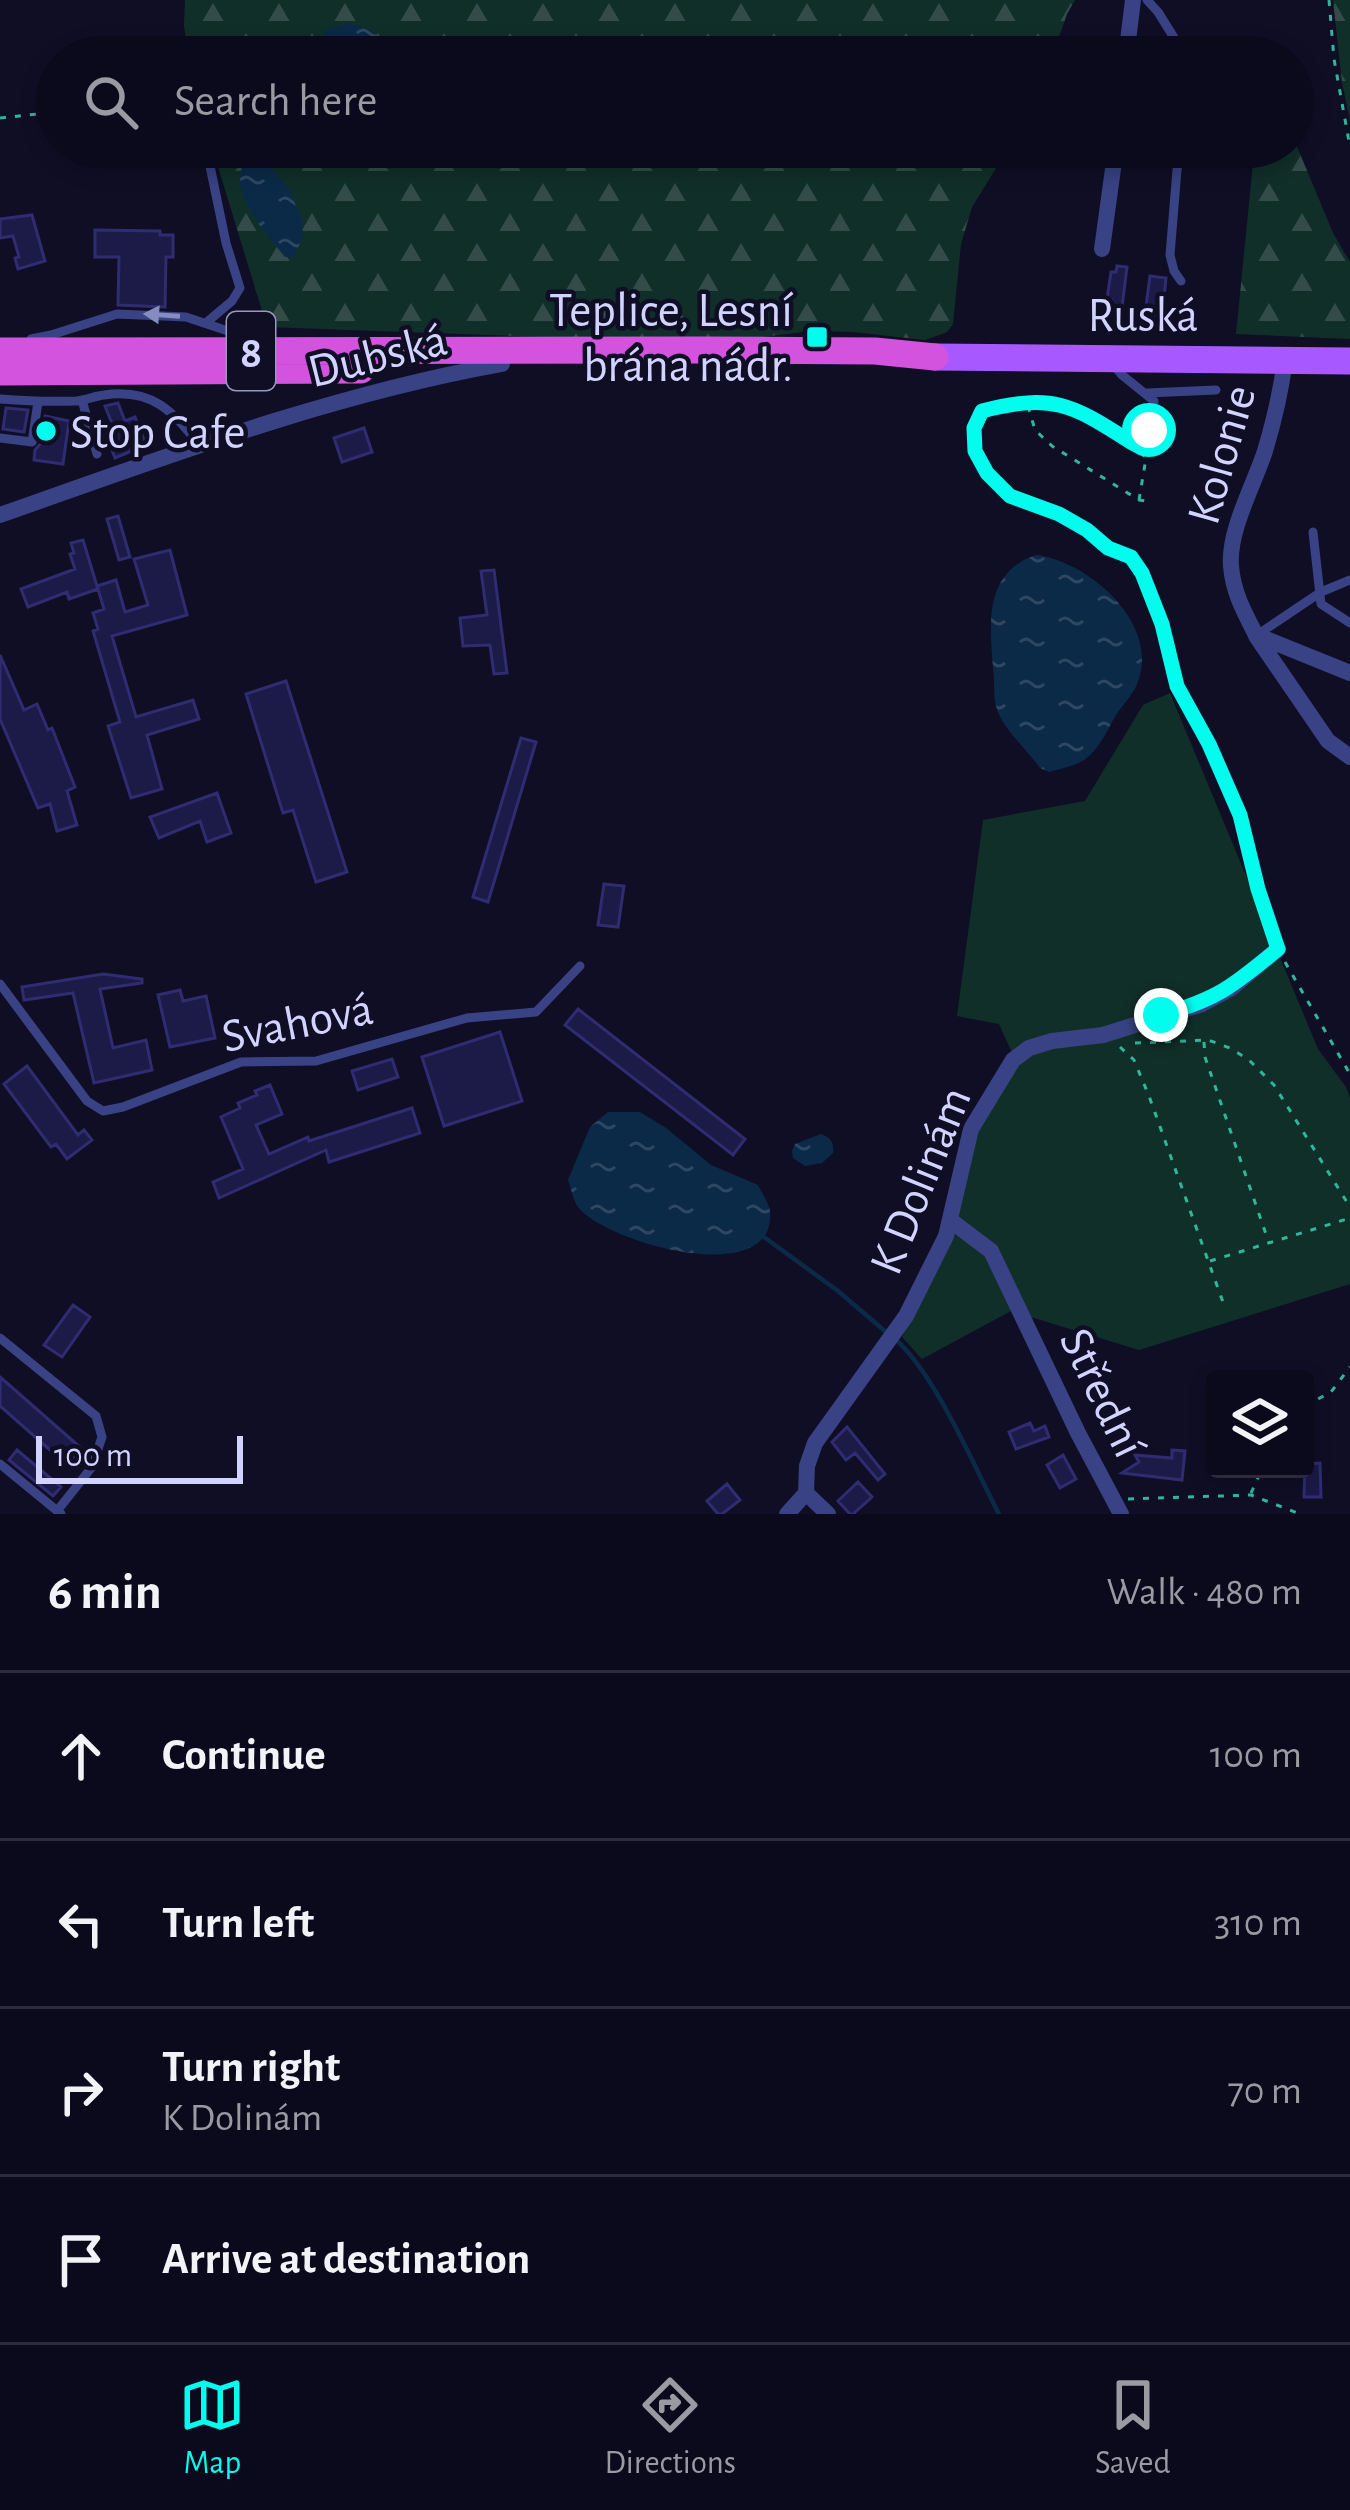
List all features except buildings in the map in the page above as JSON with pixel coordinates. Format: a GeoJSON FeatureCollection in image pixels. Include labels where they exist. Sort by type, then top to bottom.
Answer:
{"type":"FeatureCollection","features":[{"type":"Feature","properties":{"kind":"highway","name":"8"},"geometry":{"type":"LineString","coordinates":[[0,347],[861,351],[935,357]]}},
{"type":"Feature","properties":{"kind":"highway","name":"8"},"geometry":{"type":"LineString","coordinates":[[0,372],[262,372],[689,357],[935,357]]}},
{"type":"Feature","properties":{"kind":"main road","name":"Ruská"},"geometry":{"type":"LineString","coordinates":[[935,357],[1350,361]]}},
{"type":"Feature","properties":{"kind":"street"},"geometry":{"type":"LineString","coordinates":[[1129,36],[1133,0]]}},
{"type":"Feature","properties":{"kind":"street"},"geometry":{"type":"LineString","coordinates":[[1102,249],[1113,168]]}},
{"type":"Feature","properties":{"kind":"street","name":"Kolonie"},"geometry":{"type":"LineString","coordinates":[[1285,360],[1273,422],[1234,535],[1230,561],[1235,595],[1256,635],[1328,741],[1350,757]]}},
{"type":"Feature","properties":{"kind":"street","name":"Dubská"},"geometry":{"type":"LineString","coordinates":[[0,515],[385,388],[502,364]]}},
{"type":"Feature","properties":{"kind":"street"},"geometry":{"type":"LineString","coordinates":[[1256,635],[1350,674]]}},
{"type":"Feature","properties":{"kind":"street","name":"K Dolinám"},"geometry":{"type":"LineString","coordinates":[[787,1514],[806,1493],[807,1466],[815,1443],[906,1316],[946,1236],[970,1129],[1013,1060],[1029,1048],[1052,1041],[1103,1035],[1202,1004],[1278,949]]}},
{"type":"Feature","properties":{"kind":"street","name":"Střední"},"geometry":{"type":"LineString","coordinates":[[950,1220],[991,1251],[1118,1507]]}},
{"type":"Feature","properties":{"kind":"street"},"geometry":{"type":"LineString","coordinates":[[806,1493],[828,1514]]}},
{"type":"Feature","properties":{"kind":"lane"},"geometry":{"type":"LineString","coordinates":[[1147,0],[1173,36]]}},
{"type":"Feature","properties":{"kind":"lane"},"geometry":{"type":"LineString","coordinates":[[207,322],[240,288],[210,168]]}},
{"type":"Feature","properties":{"kind":"lane"},"geometry":{"type":"LineString","coordinates":[[1177,168],[1170,255],[1181,281]]}},
{"type":"Feature","properties":{"kind":"lane"},"geometry":{"type":"LineString","coordinates":[[0,347],[117,314],[164,314],[207,322],[254,340],[329,342],[358,352]]}},
{"type":"Feature","properties":{"kind":"lane"},"geometry":{"type":"LineString","coordinates":[[1109,358],[1154,401],[1149,430],[1134,444]]}},
{"type":"Feature","properties":{"kind":"lane"},"geometry":{"type":"LineString","coordinates":[[1147,393],[1216,390]]}},
{"type":"Feature","properties":{"kind":"lane"},"geometry":{"type":"LineString","coordinates":[[0,398],[38,402],[107,394],[136,396],[174,412],[199,446]]}},
{"type":"Feature","properties":{"kind":"lane"},"geometry":{"type":"LineString","coordinates":[[82,400],[97,454]]}},
{"type":"Feature","properties":{"kind":"lane"},"geometry":{"type":"LineString","coordinates":[[0,438],[32,442],[38,402]]}},
{"type":"Feature","properties":{"kind":"lane"},"geometry":{"type":"LineString","coordinates":[[1313,532],[1322,604],[1350,623]]}},
{"type":"Feature","properties":{"kind":"lane"},"geometry":{"type":"LineString","coordinates":[[1256,635],[1321,592],[1350,580]]}},
{"type":"Feature","properties":{"kind":"lane","name":"Svahová"},"geometry":{"type":"LineString","coordinates":[[0,984],[88,1101],[103,1111],[241,1062],[316,1061],[466,1018],[536,1012],[580,966]]}},
{"type":"Feature","properties":{"kind":"lane"},"geometry":{"type":"LineString","coordinates":[[0,1338],[96,1416],[101,1437],[92,1467],[59,1512],[0,1464]]}},
{"type":"Feature","properties":{"kind":"path"},"geometry":{"type":"LineString","coordinates":[[1329,0],[1350,147]]}},
{"type":"Feature","properties":{"kind":"path"},"geometry":{"type":"LineString","coordinates":[[0,118],[36,114]]}},
{"type":"Feature","properties":{"kind":"path"},"geometry":{"type":"LineString","coordinates":[[1139,500],[1146,458],[1134,444],[1081,411],[1042,402],[982,411],[974,428],[975,451],[987,473],[1010,496],[1059,514],[1108,548],[1131,557],[1142,573],[1162,624],[1177,686],[1240,815],[1278,949],[1350,1074]]}},
{"type":"Feature","properties":{"kind":"path"},"geometry":{"type":"LineString","coordinates":[[1027,404],[1035,430],[1052,446],[1147,501]]}},
{"type":"Feature","properties":{"kind":"path"},"geometry":{"type":"LineString","coordinates":[[1135,1042],[1203,1040],[1249,1060],[1274,1085],[1350,1207]]}},
{"type":"Feature","properties":{"kind":"path"},"geometry":{"type":"LineString","coordinates":[[1203,1040],[1205,1058],[1269,1243]]}},
{"type":"Feature","properties":{"kind":"path"},"geometry":{"type":"LineString","coordinates":[[1113,1043],[1134,1060],[1224,1305]]}},
{"type":"Feature","properties":{"kind":"path"},"geometry":{"type":"LineString","coordinates":[[1208,1262],[1350,1215]]}},
{"type":"Feature","properties":{"kind":"path"},"geometry":{"type":"LineString","coordinates":[[1314,1401],[1331,1392],[1350,1366]]}},
{"type":"Feature","properties":{"kind":"path"},"geometry":{"type":"LineString","coordinates":[[1251,1495],[1258,1478]]}},
{"type":"Feature","properties":{"kind":"path"},"geometry":{"type":"LineString","coordinates":[[1118,1507],[1187,1495],[1251,1495],[1300,1514]]}},
{"type":"Feature","properties":{"kind":"green space"},"geometry":{"type":"Polygon","coordinates":[[[185,0],[1075,0],[1059,36],[186,36],[185,0]]]}},
{"type":"Feature","properties":{"kind":"green space"},"geometry":{"type":"Polygon","coordinates":[[[1333,0],[1350,0],[1350,120],[1342,83],[1333,0]]]}},
{"type":"Feature","properties":{"kind":"green space"},"geometry":{"type":"Polygon","coordinates":[[[218,168],[996,168],[972,207],[961,244],[953,324],[947,332],[925,340],[812,331],[761,337],[570,338],[267,327],[218,168]]]}},
{"type":"Feature","properties":{"kind":"green space"},"geometry":{"type":"Polygon","coordinates":[[[1253,168],[1306,168],[1350,262],[1350,339],[1236,334],[1253,168]]]}},
{"type":"Feature","properties":{"kind":"green space"},"geometry":{"type":"Polygon","coordinates":[[[1170,693],[1318,1049],[1350,1098],[1350,1284],[1139,1350],[1011,1311],[922,1359],[902,1337],[953,1235],[977,1132],[1017,1064],[999,1024],[957,1016],[983,820],[1085,801],[1143,705],[1170,693]]]}},
{"type":"Feature","properties":{"kind":"water"},"geometry":{"type":"Polygon","coordinates":[[[348,24],[378,36],[321,36],[326,29],[348,24]]]}},
{"type":"Feature","properties":{"kind":"water"},"geometry":{"type":"Polygon","coordinates":[[[270,168],[288,187],[302,220],[303,236],[294,257],[285,257],[250,210],[243,196],[241,170],[270,168]]]}},
{"type":"Feature","properties":{"kind":"water"},"geometry":{"type":"Polygon","coordinates":[[[1036,555],[1077,569],[1115,599],[1130,618],[1142,661],[1135,688],[1094,751],[1080,762],[1049,772],[1040,768],[999,714],[992,651],[991,618],[998,587],[1019,563],[1036,555]]]}},
{"type":"Feature","properties":{"kind":"water"},"geometry":{"type":"Polygon","coordinates":[[[608,1112],[640,1112],[711,1165],[758,1185],[770,1211],[765,1235],[747,1249],[687,1253],[621,1234],[595,1221],[578,1207],[568,1180],[590,1127],[608,1112]]]}},
{"type":"Feature","properties":{"kind":"water"},"geometry":{"type":"Polygon","coordinates":[[[821,1134],[833,1149],[822,1163],[805,1166],[793,1158],[795,1144],[821,1134]]]}},
{"type":"Feature","properties":{"kind":"waterway"},"geometry":{"type":"LineString","coordinates":[[764,1237],[886,1332]]}},
{"type":"Feature","properties":{"kind":"waterway"},"geometry":{"type":"LineString","coordinates":[[895,1339],[938,1396],[999,1514]]}},
{"type":"Feature","properties":{"kind":"place","name":"Teplice, Lesní brána nádr."},"geometry":{"type":"Point","coordinates":[817,337]}},
{"type":"Feature","properties":{"kind":"place","name":"Stop Cafe"},"geometry":{"type":"Point","coordinates":[46,431]}},
{"type":"Feature","properties":{"kind":"route"},"geometry":{"type":"LineString","coordinates":[[1149,430],[1134,444],[1081,411],[1042,402],[982,411],[974,428],[975,451],[987,473],[1010,496],[1087,530],[1108,548],[1131,557],[1142,573],[1162,624],[1177,686],[1240,815],[1278,949],[1202,1004],[1161,1015]]}}]}
